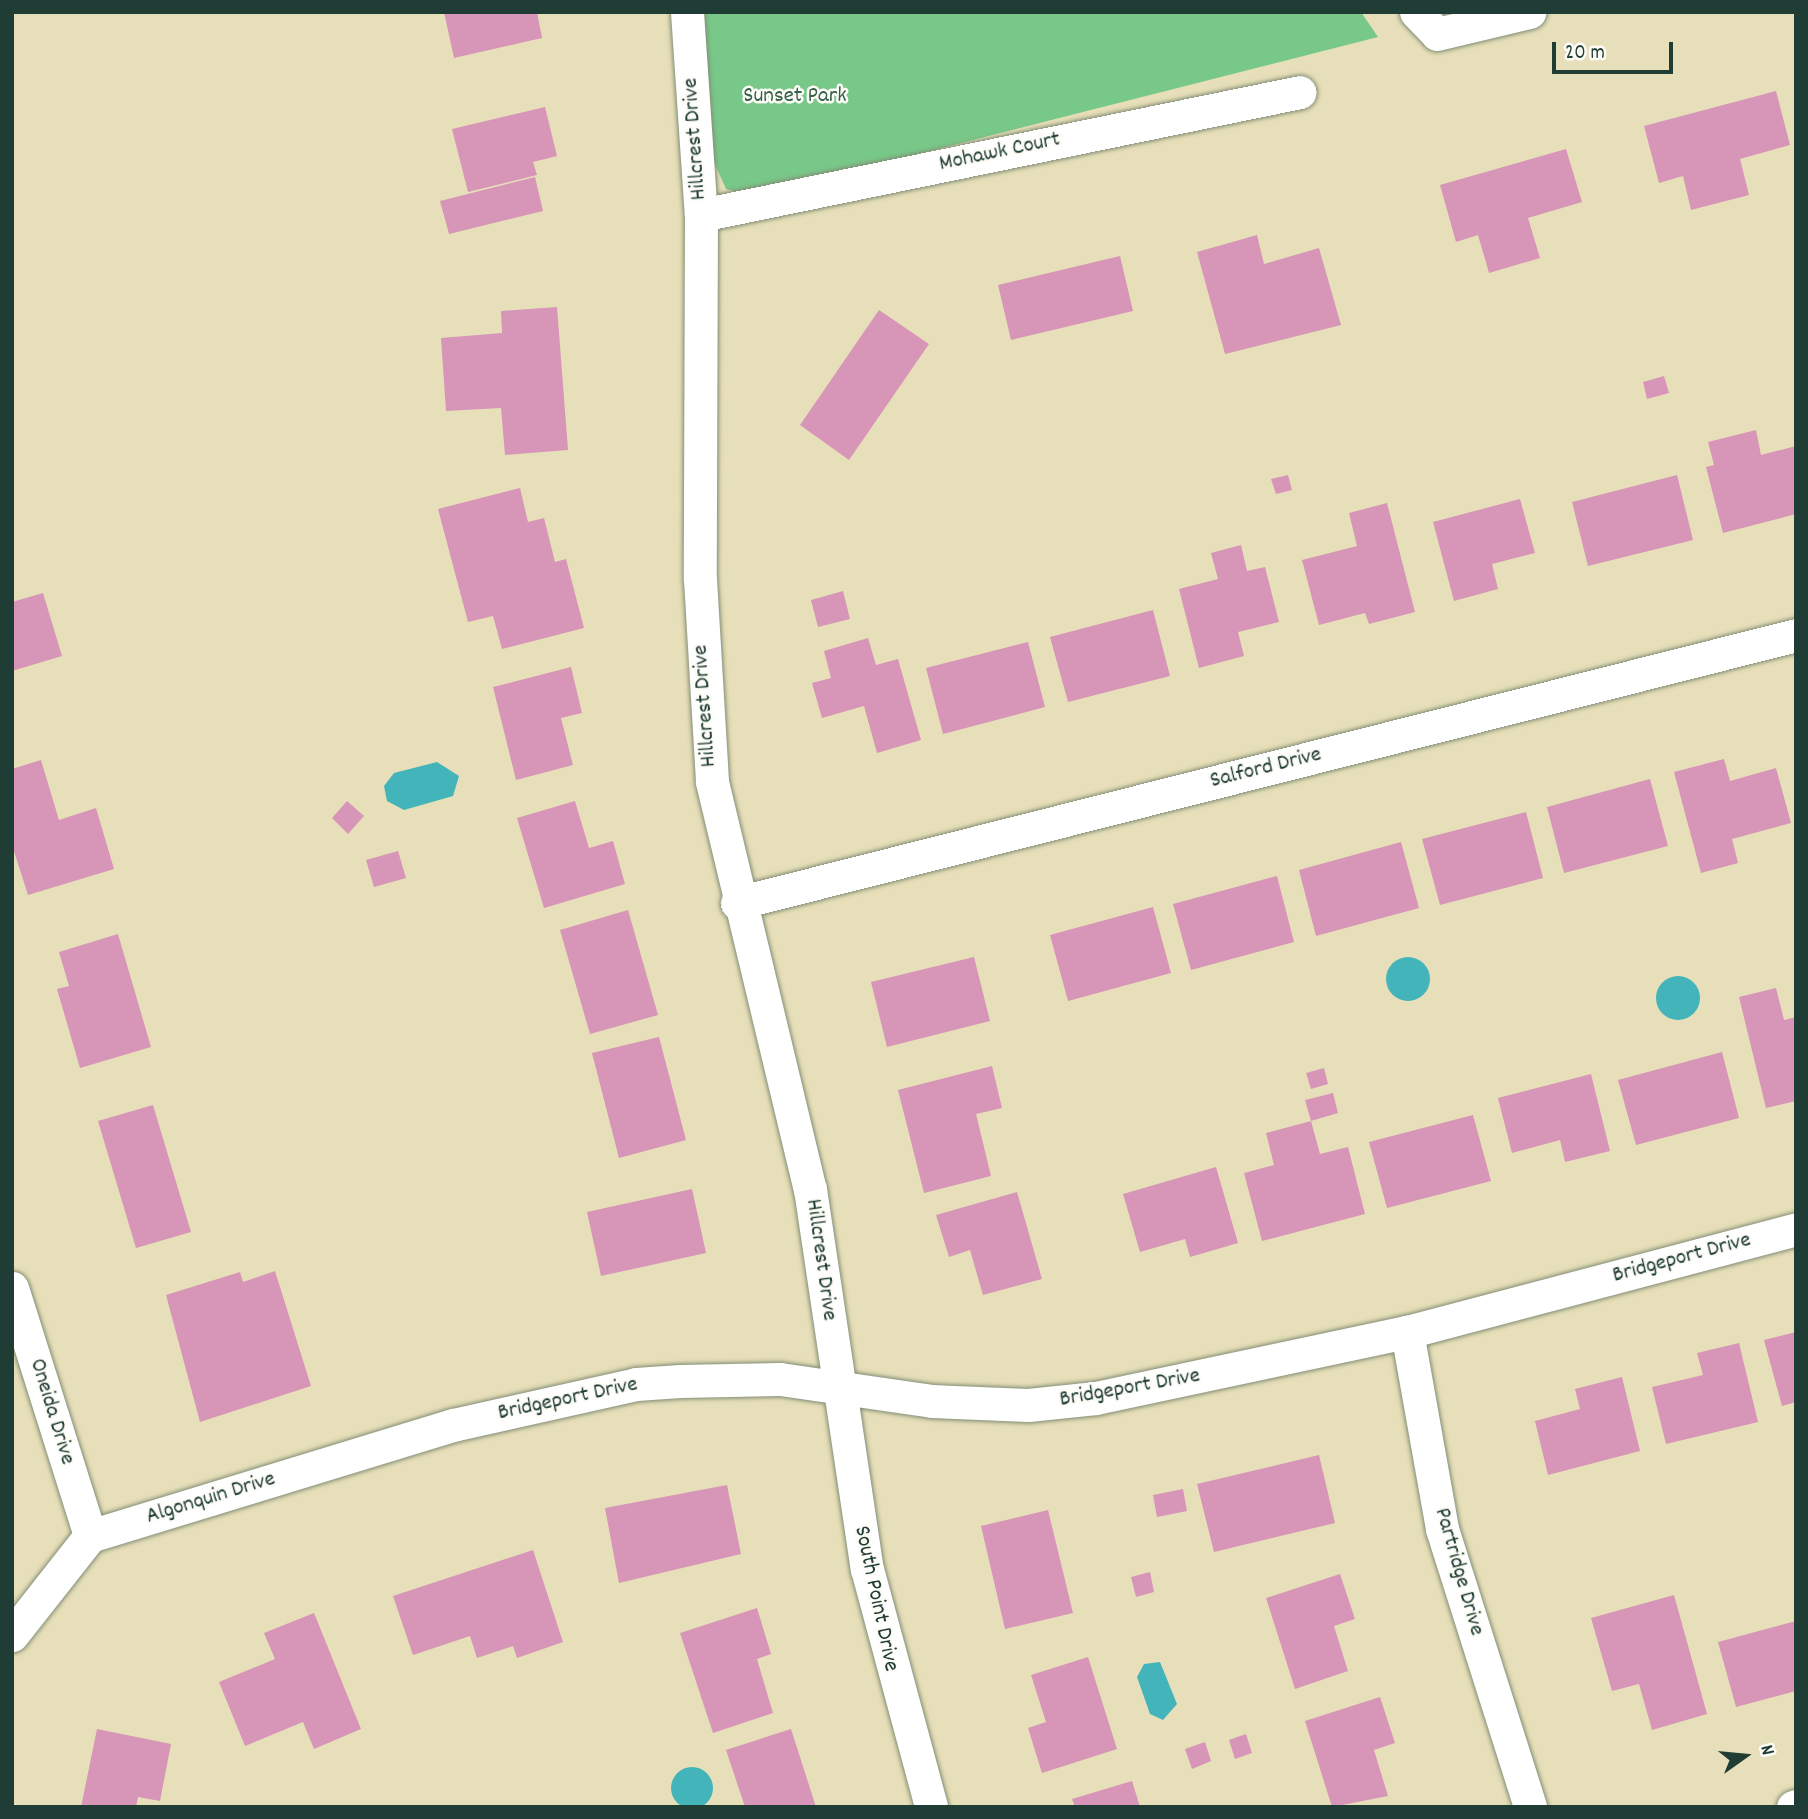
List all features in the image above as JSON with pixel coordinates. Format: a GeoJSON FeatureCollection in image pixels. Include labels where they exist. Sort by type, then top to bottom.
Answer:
{"type":"FeatureCollection","features":[{"type":"Feature","properties":{"kind":"street","name":"Hillcrest Drive"},"geometry":{"type":"LineString","coordinates":[[687,12],[701,215],[704,719],[737,903],[810,1189],[837,1386]]}},
{"type":"Feature","properties":{"kind":"street"},"geometry":{"type":"LineString","coordinates":[[1427,23],[1530,12]]}},
{"type":"Feature","properties":{"kind":"street","name":"Mohawk Court"},"geometry":{"type":"LineString","coordinates":[[701,215],[1300,92]]}},
{"type":"Feature","properties":{"kind":"street","name":"Salford Drive"},"geometry":{"type":"LineString","coordinates":[[737,903],[1796,635]]}},
{"type":"Feature","properties":{"kind":"street","name":"Bridgeport Drive"},"geometry":{"type":"LineString","coordinates":[[453,1425],[636,1384],[780,1379],[932,1401],[1028,1405],[1146,1389],[1407,1332],[1796,1229]]}},
{"type":"Feature","properties":{"kind":"street","name":"Oneida Drive"},"geometry":{"type":"LineString","coordinates":[[12,1288],[90,1536]]}},
{"type":"Feature","properties":{"kind":"street","name":"Partridge Drive"},"geometry":{"type":"LineString","coordinates":[[1407,1332],[1442,1529],[1530,1807]]}},
{"type":"Feature","properties":{"kind":"street","name":"South Point Drive"},"geometry":{"type":"LineString","coordinates":[[837,1386],[867,1569],[931,1807]]}},
{"type":"Feature","properties":{"kind":"street","name":"Algonquin Drive"},"geometry":{"type":"LineString","coordinates":[[90,1536],[453,1425]]}},
{"type":"Feature","properties":{"kind":"street"},"geometry":{"type":"LineString","coordinates":[[12,1635],[90,1536]]}},
{"type":"Feature","properties":{"kind":"green space","name":"Sunset Park"},"geometry":{"type":"Polygon","coordinates":[[[704,12],[1361,12],[1378,37],[753,196],[726,189],[709,151],[704,12]]]}},
{"type":"Feature","properties":{"kind":"water"},"geometry":{"type":"Polygon","coordinates":[[[437,762],[459,776],[453,796],[404,810],[387,801],[384,786],[394,773],[437,762]]]}},
{"type":"Feature","properties":{"kind":"water"},"geometry":{"type":"Polygon","coordinates":[[[1408,957],[1423,964],[1430,979],[1423,994],[1408,1001],[1393,994],[1386,979],[1393,964],[1408,957]]]}},
{"type":"Feature","properties":{"kind":"water"},"geometry":{"type":"Polygon","coordinates":[[[1678,976],[1687,977],[1694,982],[1699,989],[1699,1007],[1694,1014],[1687,1019],[1678,1020],[1669,1019],[1662,1014],[1657,1007],[1656,998],[1657,989],[1662,982],[1669,977],[1678,976]]]}},
{"type":"Feature","properties":{"kind":"water"},"geometry":{"type":"Polygon","coordinates":[[[1160,1662],[1177,1704],[1163,1720],[1150,1714],[1137,1677],[1144,1664],[1160,1662]]]}},
{"type":"Feature","properties":{"kind":"water"},"geometry":{"type":"Polygon","coordinates":[[[692,1767],[707,1773],[713,1788],[707,1803],[692,1809],[677,1803],[671,1788],[677,1773],[692,1767]]]}},
{"type":"Feature","properties":{"kind":"building"},"geometry":{"type":"Polygon","coordinates":[[[444,12],[537,12],[542,38],[454,58],[444,12]]]}},
{"type":"Feature","properties":{"kind":"building"},"geometry":{"type":"Polygon","coordinates":[[[1776,91],[1790,145],[1740,159],[1749,195],[1691,210],[1683,176],[1659,183],[1644,126],[1776,91]]]}},
{"type":"Feature","properties":{"kind":"building"},"geometry":{"type":"Polygon","coordinates":[[[545,107],[557,156],[533,162],[537,175],[468,192],[452,129],[545,107]]]}},
{"type":"Feature","properties":{"kind":"building"},"geometry":{"type":"Polygon","coordinates":[[[1566,149],[1582,202],[1528,218],[1540,258],[1489,273],[1478,235],[1456,242],[1440,185],[1566,149]]]}},
{"type":"Feature","properties":{"kind":"building"},"geometry":{"type":"Polygon","coordinates":[[[535,177],[543,211],[449,234],[440,201],[535,177]]]}},
{"type":"Feature","properties":{"kind":"building"},"geometry":{"type":"Polygon","coordinates":[[[1257,235],[1264,264],[1319,248],[1341,325],[1225,354],[1197,252],[1257,235]]]}},
{"type":"Feature","properties":{"kind":"building"},"geometry":{"type":"Polygon","coordinates":[[[1120,256],[1133,311],[1011,340],[998,285],[1120,256]]]}},
{"type":"Feature","properties":{"kind":"building"},"geometry":{"type":"Polygon","coordinates":[[[557,307],[568,450],[505,455],[501,408],[446,411],[441,338],[502,333],[501,311],[557,307]]]}},
{"type":"Feature","properties":{"kind":"building"},"geometry":{"type":"Polygon","coordinates":[[[879,310],[929,344],[849,460],[800,425],[879,310]]]}},
{"type":"Feature","properties":{"kind":"building"},"geometry":{"type":"Polygon","coordinates":[[[1664,376],[1669,393],[1647,399],[1643,382],[1664,376]]]}},
{"type":"Feature","properties":{"kind":"building"},"geometry":{"type":"Polygon","coordinates":[[[1756,430],[1761,455],[1796,446],[1796,514],[1723,533],[1706,467],[1714,465],[1708,442],[1756,430]]]}},
{"type":"Feature","properties":{"kind":"building"},"geometry":{"type":"Polygon","coordinates":[[[1288,475],[1292,490],[1276,494],[1271,479],[1288,475]]]}},
{"type":"Feature","properties":{"kind":"building"},"geometry":{"type":"Polygon","coordinates":[[[1677,475],[1693,540],[1588,566],[1572,502],[1677,475]]]}},
{"type":"Feature","properties":{"kind":"building"},"geometry":{"type":"Polygon","coordinates":[[[520,488],[528,522],[544,518],[555,562],[566,559],[584,628],[502,649],[493,616],[468,622],[438,509],[520,488]]]}},
{"type":"Feature","properties":{"kind":"building"},"geometry":{"type":"Polygon","coordinates":[[[1520,499],[1535,553],[1492,564],[1498,589],[1454,601],[1433,522],[1520,499]]]}},
{"type":"Feature","properties":{"kind":"building"},"geometry":{"type":"Polygon","coordinates":[[[1387,503],[1415,612],[1369,624],[1365,613],[1319,625],[1302,560],[1357,546],[1349,513],[1387,503]]]}},
{"type":"Feature","properties":{"kind":"building"},"geometry":{"type":"Polygon","coordinates":[[[1241,545],[1247,571],[1265,567],[1279,622],[1238,632],[1244,656],[1199,668],[1179,589],[1218,579],[1211,553],[1241,545]]]}},
{"type":"Feature","properties":{"kind":"building"},"geometry":{"type":"Polygon","coordinates":[[[843,591],[850,619],[818,627],[811,600],[843,591]]]}},
{"type":"Feature","properties":{"kind":"building"},"geometry":{"type":"Polygon","coordinates":[[[43,593],[62,656],[12,671],[12,602],[43,593]]]}},
{"type":"Feature","properties":{"kind":"building"},"geometry":{"type":"Polygon","coordinates":[[[1153,610],[1170,676],[1068,702],[1050,637],[1153,610]]]}},
{"type":"Feature","properties":{"kind":"building"},"geometry":{"type":"Polygon","coordinates":[[[868,638],[876,665],[898,659],[921,740],[877,753],[864,706],[822,718],[812,683],[831,678],[824,651],[868,638]]]}},
{"type":"Feature","properties":{"kind":"building"},"geometry":{"type":"Polygon","coordinates":[[[1028,642],[1045,707],[943,734],[926,668],[1028,642]]]}},
{"type":"Feature","properties":{"kind":"building"},"geometry":{"type":"Polygon","coordinates":[[[571,667],[582,713],[561,718],[573,765],[516,780],[493,687],[571,667]]]}},
{"type":"Feature","properties":{"kind":"building"},"geometry":{"type":"Polygon","coordinates":[[[1724,759],[1730,781],[1776,768],[1791,823],[1732,839],[1738,863],[1701,873],[1674,772],[1724,759]]]}},
{"type":"Feature","properties":{"kind":"building"},"geometry":{"type":"Polygon","coordinates":[[[41,760],[59,820],[96,808],[114,869],[28,895],[12,845],[12,769],[41,760]]]}},
{"type":"Feature","properties":{"kind":"building"},"geometry":{"type":"Polygon","coordinates":[[[1650,779],[1668,846],[1564,873],[1547,807],[1650,779]]]}},
{"type":"Feature","properties":{"kind":"building"},"geometry":{"type":"Polygon","coordinates":[[[347,801],[364,816],[348,834],[332,818],[347,801]]]}},
{"type":"Feature","properties":{"kind":"building"},"geometry":{"type":"Polygon","coordinates":[[[575,801],[589,848],[613,841],[625,884],[544,908],[517,818],[575,801]]]}},
{"type":"Feature","properties":{"kind":"building"},"geometry":{"type":"Polygon","coordinates":[[[1526,812],[1543,878],[1440,905],[1422,839],[1526,812]]]}},
{"type":"Feature","properties":{"kind":"building"},"geometry":{"type":"Polygon","coordinates":[[[1401,842],[1419,908],[1316,936],[1299,870],[1401,842]]]}},
{"type":"Feature","properties":{"kind":"building"},"geometry":{"type":"Polygon","coordinates":[[[398,851],[406,878],[374,887],[366,860],[398,851]]]}},
{"type":"Feature","properties":{"kind":"building"},"geometry":{"type":"Polygon","coordinates":[[[1277,876],[1294,942],[1191,970],[1173,904],[1277,876]]]}},
{"type":"Feature","properties":{"kind":"building"},"geometry":{"type":"Polygon","coordinates":[[[1153,907],[1171,973],[1068,1001],[1050,935],[1153,907]]]}},
{"type":"Feature","properties":{"kind":"building"},"geometry":{"type":"Polygon","coordinates":[[[628,910],[658,1015],[590,1034],[560,930],[628,910]]]}},
{"type":"Feature","properties":{"kind":"building"},"geometry":{"type":"Polygon","coordinates":[[[118,934],[151,1047],[80,1068],[57,989],[69,986],[59,952],[118,934]]]}},
{"type":"Feature","properties":{"kind":"building"},"geometry":{"type":"Polygon","coordinates":[[[974,957],[990,1021],[887,1047],[871,982],[974,957]]]}},
{"type":"Feature","properties":{"kind":"building"},"geometry":{"type":"Polygon","coordinates":[[[1776,988],[1784,1020],[1796,1017],[1796,1101],[1766,1108],[1739,997],[1776,988]]]}},
{"type":"Feature","properties":{"kind":"building"},"geometry":{"type":"Polygon","coordinates":[[[659,1037],[686,1140],[619,1158],[592,1053],[659,1037]]]}},
{"type":"Feature","properties":{"kind":"building"},"geometry":{"type":"Polygon","coordinates":[[[1722,1052],[1739,1118],[1636,1145],[1618,1080],[1722,1052]]]}},
{"type":"Feature","properties":{"kind":"building"},"geometry":{"type":"Polygon","coordinates":[[[992,1066],[1002,1108],[976,1114],[991,1176],[924,1193],[898,1090],[992,1066]]]}},
{"type":"Feature","properties":{"kind":"building"},"geometry":{"type":"Polygon","coordinates":[[[1324,1068],[1328,1084],[1311,1089],[1306,1073],[1324,1068]]]}},
{"type":"Feature","properties":{"kind":"building"},"geometry":{"type":"Polygon","coordinates":[[[1591,1074],[1610,1151],[1565,1162],[1560,1140],[1512,1153],[1498,1098],[1591,1074]]]}},
{"type":"Feature","properties":{"kind":"building"},"geometry":{"type":"Polygon","coordinates":[[[1333,1093],[1338,1113],[1311,1121],[1305,1100],[1333,1093]]]}},
{"type":"Feature","properties":{"kind":"building"},"geometry":{"type":"Polygon","coordinates":[[[153,1105],[191,1232],[136,1248],[98,1121],[153,1105]]]}},
{"type":"Feature","properties":{"kind":"building"},"geometry":{"type":"Polygon","coordinates":[[[1473,1115],[1491,1181],[1387,1208],[1369,1142],[1473,1115]]]}},
{"type":"Feature","properties":{"kind":"building"},"geometry":{"type":"Polygon","coordinates":[[[1311,1121],[1320,1154],[1348,1147],[1365,1214],[1262,1241],[1244,1173],[1274,1165],[1266,1133],[1311,1121]]]}},
{"type":"Feature","properties":{"kind":"building"},"geometry":{"type":"Polygon","coordinates":[[[1216,1167],[1238,1243],[1190,1257],[1185,1239],[1140,1252],[1123,1194],[1216,1167]]]}},
{"type":"Feature","properties":{"kind":"building"},"geometry":{"type":"Polygon","coordinates":[[[692,1189],[706,1253],[601,1276],[587,1212],[692,1189]]]}},
{"type":"Feature","properties":{"kind":"building"},"geometry":{"type":"Polygon","coordinates":[[[1017,1192],[1042,1279],[983,1295],[970,1250],[949,1257],[936,1215],[1017,1192]]]}},
{"type":"Feature","properties":{"kind":"building"},"geometry":{"type":"Polygon","coordinates":[[[275,1271],[311,1386],[200,1422],[166,1295],[240,1272],[243,1282],[275,1271]]]}},
{"type":"Feature","properties":{"kind":"building"},"geometry":{"type":"Polygon","coordinates":[[[1796,1332],[1796,1402],[1782,1406],[1764,1340],[1796,1332]]]}},
{"type":"Feature","properties":{"kind":"building"},"geometry":{"type":"Polygon","coordinates":[[[1739,1343],[1758,1422],[1666,1444],[1652,1387],[1703,1375],[1697,1353],[1739,1343]]]}},
{"type":"Feature","properties":{"kind":"building"},"geometry":{"type":"Polygon","coordinates":[[[1622,1377],[1640,1451],[1548,1475],[1535,1421],[1580,1409],[1575,1389],[1622,1377]]]}},
{"type":"Feature","properties":{"kind":"building"},"geometry":{"type":"Polygon","coordinates":[[[1319,1455],[1335,1523],[1214,1552],[1197,1484],[1319,1455]]]}},
{"type":"Feature","properties":{"kind":"building"},"geometry":{"type":"Polygon","coordinates":[[[727,1485],[741,1554],[619,1583],[605,1508],[727,1485]]]}},
{"type":"Feature","properties":{"kind":"building"},"geometry":{"type":"Polygon","coordinates":[[[1183,1489],[1187,1511],[1157,1517],[1153,1495],[1183,1489]]]}},
{"type":"Feature","properties":{"kind":"building"},"geometry":{"type":"Polygon","coordinates":[[[1048,1510],[1073,1613],[1005,1629],[981,1526],[1048,1510]]]}},
{"type":"Feature","properties":{"kind":"building"},"geometry":{"type":"Polygon","coordinates":[[[533,1550],[563,1642],[517,1658],[513,1646],[477,1658],[470,1636],[413,1655],[393,1596],[533,1550]]]}},
{"type":"Feature","properties":{"kind":"building"},"geometry":{"type":"Polygon","coordinates":[[[1150,1572],[1154,1592],[1136,1597],[1131,1577],[1150,1572]]]}},
{"type":"Feature","properties":{"kind":"building"},"geometry":{"type":"Polygon","coordinates":[[[1340,1574],[1355,1619],[1334,1626],[1348,1671],[1295,1689],[1266,1598],[1340,1574]]]}},
{"type":"Feature","properties":{"kind":"building"},"geometry":{"type":"Polygon","coordinates":[[[1674,1595],[1707,1714],[1652,1730],[1639,1684],[1612,1691],[1591,1618],[1674,1595]]]}},
{"type":"Feature","properties":{"kind":"building"},"geometry":{"type":"Polygon","coordinates":[[[757,1608],[771,1654],[757,1659],[773,1713],[713,1733],[680,1633],[757,1608]]]}},
{"type":"Feature","properties":{"kind":"building"},"geometry":{"type":"Polygon","coordinates":[[[314,1613],[361,1729],[314,1749],[303,1722],[245,1746],[219,1682],[275,1659],[264,1633],[314,1613]]]}},
{"type":"Feature","properties":{"kind":"building"},"geometry":{"type":"Polygon","coordinates":[[[1796,1621],[1796,1691],[1736,1707],[1718,1642],[1796,1621]]]}},
{"type":"Feature","properties":{"kind":"building"},"geometry":{"type":"Polygon","coordinates":[[[1088,1657],[1117,1749],[1042,1773],[1028,1728],[1046,1722],[1031,1675],[1088,1657]]]}},
{"type":"Feature","properties":{"kind":"building"},"geometry":{"type":"Polygon","coordinates":[[[1380,1697],[1395,1743],[1374,1750],[1388,1796],[1332,1807],[1305,1721],[1380,1697]]]}},
{"type":"Feature","properties":{"kind":"building"},"geometry":{"type":"Polygon","coordinates":[[[97,1729],[171,1744],[160,1801],[138,1797],[136,1807],[81,1807],[97,1729]]]}},
{"type":"Feature","properties":{"kind":"building"},"geometry":{"type":"Polygon","coordinates":[[[791,1729],[816,1807],[745,1807],[726,1750],[791,1729]]]}},
{"type":"Feature","properties":{"kind":"building"},"geometry":{"type":"Polygon","coordinates":[[[1246,1734],[1252,1753],[1235,1759],[1229,1740],[1246,1734]]]}},
{"type":"Feature","properties":{"kind":"building"},"geometry":{"type":"Polygon","coordinates":[[[1205,1742],[1211,1761],[1192,1769],[1185,1749],[1205,1742]]]}},
{"type":"Feature","properties":{"kind":"building"},"geometry":{"type":"Polygon","coordinates":[[[1132,1781],[1140,1807],[1075,1807],[1072,1799],[1132,1781]]]}}]}
